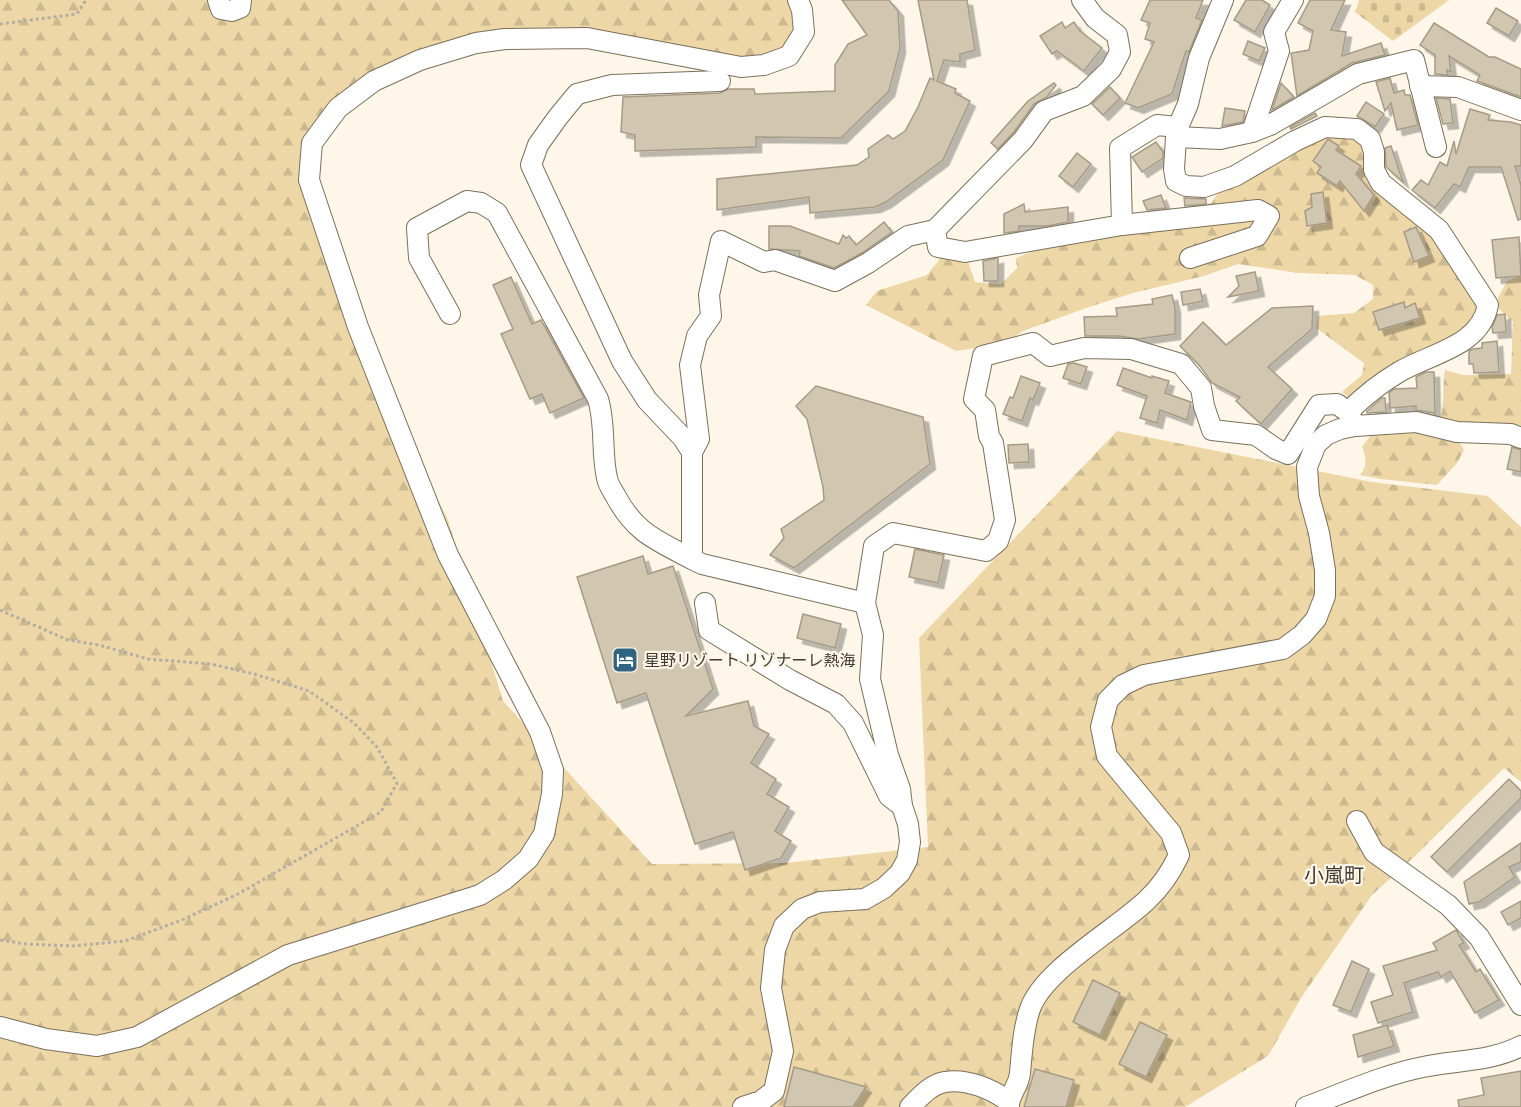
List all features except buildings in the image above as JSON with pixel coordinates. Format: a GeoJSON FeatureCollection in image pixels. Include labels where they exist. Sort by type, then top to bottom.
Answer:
{"type":"FeatureCollection","features":[{"type":"Feature","properties":{"kind":"street"},"geometry":{"type":"LineString","coordinates":[[218,0],[221,9],[232,11],[240,8],[241,0]]}},
{"type":"Feature","properties":{"kind":"street"},"geometry":{"type":"LineString","coordinates":[[0,1027],[46,1039],[97,1046],[137,1037],[288,955],[480,895],[504,880],[528,860],[544,834],[552,794],[553,770],[540,732],[448,555],[358,327],[309,180],[312,143],[338,108],[374,81],[420,60],[476,43],[505,39],[587,38],[741,67],[764,65],[789,56],[804,32],[802,10],[798,0]]}},
{"type":"Feature","properties":{"kind":"street"},"geometry":{"type":"LineString","coordinates":[[692,559],[692,452],[699,439],[690,365],[697,336],[711,316],[709,295],[721,241],[764,262],[775,260],[836,281],[908,236],[935,230],[1023,140],[1044,111],[1083,96],[1112,69],[1120,52],[1118,34],[1095,18],[1082,0]]}},
{"type":"Feature","properties":{"kind":"street"},"geometry":{"type":"LineString","coordinates":[[910,1107],[928,1090],[944,1082],[963,1082],[995,1091],[1009,1104],[1019,1083],[1024,1035],[1030,1007],[1049,979],[1146,901],[1168,878],[1179,855],[1172,833],[1107,756],[1101,727],[1108,700],[1123,685],[1144,675],[1283,649],[1302,636],[1316,619],[1325,596],[1325,570],[1319,533],[1309,496],[1307,466],[1316,444],[1351,419],[1371,390],[1402,371],[1457,346],[1474,333],[1486,318],[1488,305],[1439,230],[1381,183],[1374,170],[1374,152],[1370,139],[1357,129],[1325,127],[1295,141],[1235,176],[1204,187],[1186,186],[1176,182],[1174,169],[1177,132],[1188,104],[1199,58],[1223,0]]}},
{"type":"Feature","properties":{"kind":"street"},"geometry":{"type":"LineString","coordinates":[[1252,132],[1279,51],[1274,32],[1293,0]]}},
{"type":"Feature","properties":{"kind":"street"},"geometry":{"type":"LineString","coordinates":[[1122,225],[1120,148],[1157,124],[1177,132],[1220,139],[1252,132],[1270,125],[1358,74],[1414,60],[1436,147]]}},
{"type":"Feature","properties":{"kind":"street"},"geometry":{"type":"LineString","coordinates":[[692,452],[683,438],[646,400],[622,361],[531,165],[538,145],[577,94],[612,85],[720,81]]}},
{"type":"Feature","properties":{"kind":"street"},"geometry":{"type":"LineString","coordinates":[[1420,86],[1458,87],[1521,110]]}},
{"type":"Feature","properties":{"kind":"street"},"geometry":{"type":"LineString","coordinates":[[450,314],[419,258],[417,228],[467,201],[481,203],[497,213],[598,399],[603,416],[607,480],[631,522],[641,531],[702,564],[865,603]]}},
{"type":"Feature","properties":{"kind":"street"},"geometry":{"type":"LineString","coordinates":[[935,230],[938,247],[965,252],[1122,225],[1258,210],[1269,216],[1257,236],[1190,258]]}},
{"type":"Feature","properties":{"kind":"street"},"geometry":{"type":"LineString","coordinates":[[743,1107],[761,1101],[774,1091],[783,1051],[771,988],[775,950],[784,926],[802,909],[820,902],[865,899],[884,888],[900,873],[907,860],[910,842],[908,824],[902,806],[900,789],[888,755],[870,679],[873,635],[865,603],[874,546],[893,532],[986,551],[998,541],[1005,520],[993,443],[988,436],[985,411],[974,399],[983,356],[1033,343],[1050,356],[1084,348],[1131,349],[1150,354],[1181,364],[1201,388],[1212,430],[1256,435],[1276,449],[1288,454],[1319,405],[1337,404],[1351,419],[1416,422],[1456,432],[1511,434],[1521,438]]}},
{"type":"Feature","properties":{"kind":"street"},"geometry":{"type":"LineString","coordinates":[[705,603],[709,630],[790,680],[836,705],[853,723],[889,796],[902,806]]}},
{"type":"Feature","properties":{"kind":"street"},"geometry":{"type":"LineString","coordinates":[[1357,821],[1374,852],[1448,905],[1479,937],[1521,1005]]}},
{"type":"Feature","properties":{"kind":"street"},"geometry":{"type":"LineString","coordinates":[[1306,1107],[1397,1073],[1425,1066],[1485,1059],[1509,1053],[1521,1046]]}},
{"type":"Feature","properties":{"kind":"path"},"geometry":{"type":"LineString","coordinates":[[0,24],[77,14],[86,0]]}},
{"type":"Feature","properties":{"kind":"path"},"geometry":{"type":"LineString","coordinates":[[0,610],[68,640],[99,645],[148,660],[211,664],[309,691],[354,723],[376,747],[397,783],[381,812],[248,888],[182,920],[125,941],[72,946],[26,944],[0,940]]}},
{"type":"Feature","properties":{"kind":"green space"},"geometry":{"type":"Polygon","coordinates":[[[0,0],[808,0],[789,45],[761,59],[525,28],[416,55],[337,103],[300,164],[340,302],[448,520],[503,701],[652,864],[785,863],[928,847],[919,638],[1117,431],[1372,482],[1488,496],[1521,527],[1521,782],[1504,768],[1372,895],[1301,998],[1268,1056],[1185,1107],[0,1107],[0,0]]]}},
{"type":"Feature","properties":{"kind":"green space"},"geometry":{"type":"Polygon","coordinates":[[[1359,0],[1449,0],[1393,41],[1355,12],[1359,0]]]}},
{"type":"Feature","properties":{"kind":"green space"},"geometry":{"type":"Polygon","coordinates":[[[1349,136],[1362,145],[1369,176],[1442,245],[1472,294],[1477,309],[1469,331],[1352,401],[1342,392],[1362,375],[1364,363],[1316,328],[1318,316],[1354,313],[1373,299],[1373,285],[1355,275],[1298,273],[1238,264],[1204,276],[1133,293],[1089,307],[1023,331],[1006,343],[956,351],[866,305],[877,291],[927,275],[943,255],[965,252],[975,282],[1001,284],[1017,268],[1016,258],[1038,249],[1204,214],[1218,193],[1255,175],[1308,141],[1349,136]]]}},
{"type":"Feature","properties":{"kind":"green space"},"geometry":{"type":"Polygon","coordinates":[[[1521,275],[1521,431],[1458,425],[1441,417],[1445,370],[1463,375],[1511,374],[1513,322],[1499,309],[1498,298],[1507,281],[1521,275]]]}},
{"type":"Feature","properties":{"kind":"green space"},"geometry":{"type":"Polygon","coordinates":[[[1444,432],[1458,440],[1464,450],[1457,463],[1437,485],[1360,475],[1366,461],[1362,447],[1372,434],[1444,432]]]}},
{"type":"Feature","properties":{"kind":"place","name":"星野リゾート リゾナーレ熱海"},"geometry":{"type":"Point","coordinates":[625,660]}},
{"type":"Feature","properties":{"kind":"district","name":"小嵐町"},"geometry":{"type":"Point","coordinates":[1334,874]}}]}
